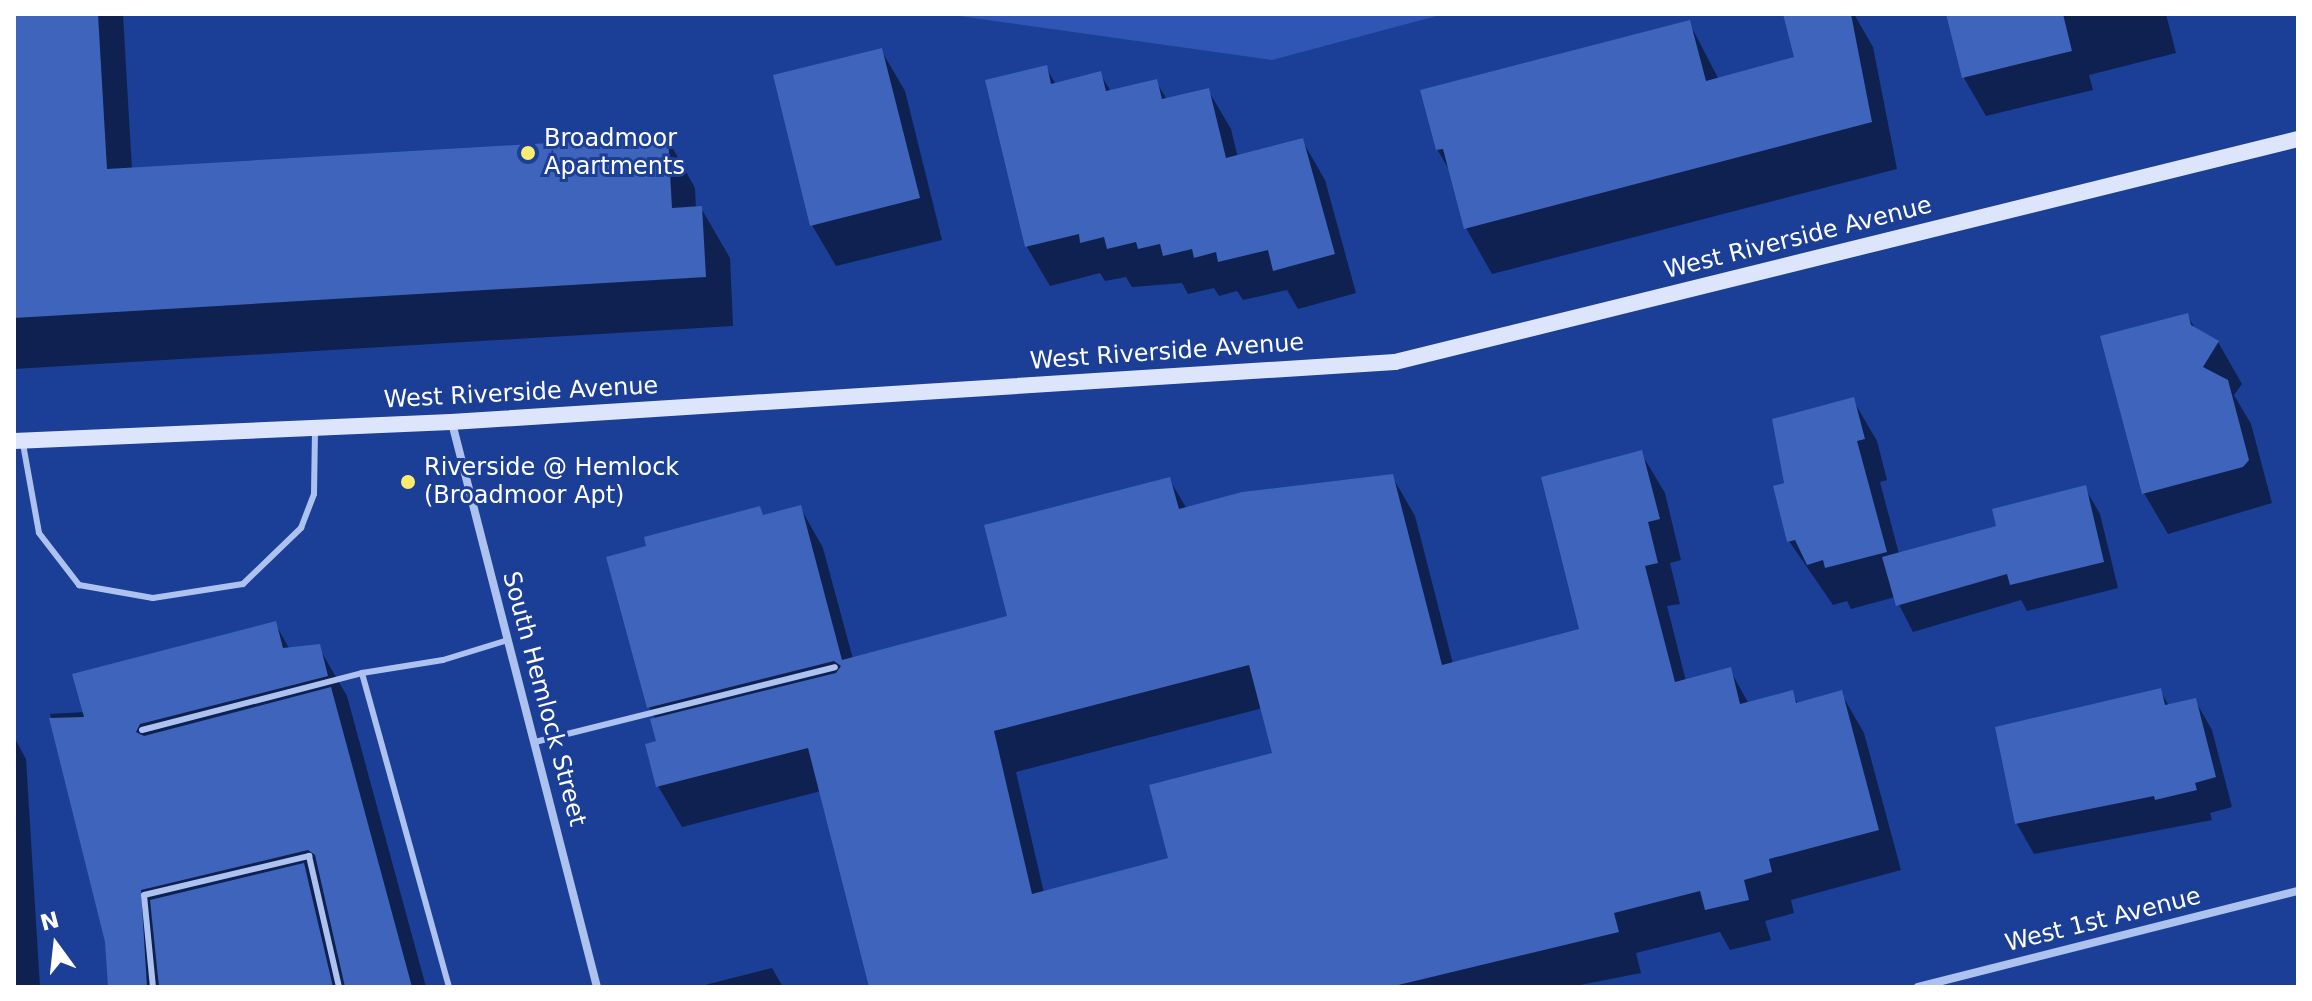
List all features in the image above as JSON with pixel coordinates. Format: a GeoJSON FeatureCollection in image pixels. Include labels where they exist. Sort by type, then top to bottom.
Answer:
{"type":"FeatureCollection","features":[{"type":"Feature","properties":{"kind":"main road","name":"West Riverside Avenue"},"geometry":{"type":"LineString","coordinates":[[18,441],[451,422],[1395,362],[2298,139]]}},
{"type":"Feature","properties":{"kind":"street","name":"South Hemlock Street"},"geometry":{"type":"LineString","coordinates":[[451,422],[597,987]]}},
{"type":"Feature","properties":{"kind":"street","name":"West 1st Avenue"},"geometry":{"type":"LineString","coordinates":[[1918,987],[2298,891]]}},
{"type":"Feature","properties":{"kind":"lane"},"geometry":{"type":"LineString","coordinates":[[18,441],[39,533],[79,585],[153,598],[243,584],[301,528],[314,494],[315,428]]}},
{"type":"Feature","properties":{"kind":"lane"},"geometry":{"type":"LineString","coordinates":[[142,730],[362,673],[443,660],[508,640]]}},
{"type":"Feature","properties":{"kind":"lane"},"geometry":{"type":"LineString","coordinates":[[535,742],[835,667]]}},
{"type":"Feature","properties":{"kind":"lane"},"geometry":{"type":"LineString","coordinates":[[362,673],[449,987]]}},
{"type":"Feature","properties":{"kind":"lane"},"geometry":{"type":"LineString","coordinates":[[153,987],[144,895],[309,856],[339,987]]}},
{"type":"Feature","properties":{"kind":"shaded area"},"geometry":{"type":"Polygon","coordinates":[[[945,14],[1444,14],[1272,60],[945,14]]]}},
{"type":"Feature","properties":{"kind":"building","name":"Broadmoor Apartments"},"geometry":{"type":"Polygon","coordinates":[[[14,14],[98,14],[107,169],[668,136],[672,208],[702,206],[706,277],[14,318],[14,14]]]}},
{"type":"Feature","properties":{"kind":"building"},"geometry":{"type":"Polygon","coordinates":[[[1783,14],[1851,14],[1872,122],[1464,229],[1443,149],[1436,150],[1420,90],[1690,20],[1706,81],[1794,57],[1783,14]]]}},
{"type":"Feature","properties":{"kind":"building"},"geometry":{"type":"Polygon","coordinates":[[[1946,14],[2063,14],[2072,51],[1962,78],[1946,14]]]}},
{"type":"Feature","properties":{"kind":"building"},"geometry":{"type":"Polygon","coordinates":[[[882,48],[920,198],[810,226],[773,75],[882,48]]]}},
{"type":"Feature","properties":{"kind":"building"},"geometry":{"type":"Polygon","coordinates":[[[1047,65],[1051,84],[1101,71],[1106,91],[1157,79],[1162,99],[1209,88],[1226,158],[1303,138],[1335,254],[1273,271],[1268,250],[1218,262],[1216,252],[1194,258],[1192,249],[1163,256],[1160,244],[1138,249],[1136,242],[1107,249],[1104,237],[1080,243],[1079,234],[1025,247],[985,80],[1047,65]]]}},
{"type":"Feature","properties":{"kind":"building"},"geometry":{"type":"Polygon","coordinates":[[[2188,313],[2191,325],[2219,341],[2203,367],[2228,380],[2249,460],[2243,467],[2142,494],[2100,336],[2188,313]]]}},
{"type":"Feature","properties":{"kind":"building"},"geometry":{"type":"Polygon","coordinates":[[[1854,397],[1865,439],[1857,441],[1887,552],[1825,568],[1823,560],[1807,565],[1795,540],[1787,542],[1773,486],[1784,483],[1772,419],[1854,397]]]}},
{"type":"Feature","properties":{"kind":"building"},"geometry":{"type":"Polygon","coordinates":[[[1642,450],[1660,519],[1648,522],[1658,563],[1645,566],[1675,682],[1731,667],[1740,704],[1793,690],[1796,703],[1842,690],[1879,830],[1769,859],[1772,872],[1744,880],[1749,900],[1705,910],[1700,891],[1614,913],[1619,932],[1390,987],[869,987],[808,748],[656,787],[645,744],[656,741],[650,719],[836,673],[841,666],[834,661],[647,708],[606,557],[646,546],[644,537],[760,506],[763,515],[801,505],[842,660],[1007,616],[984,525],[1170,477],[1179,509],[1242,492],[1393,474],[1442,665],[1579,629],[1541,477],[1642,450]],[[1249,665],[994,731],[1032,894],[1168,858],[1149,785],[1272,753],[1249,665]]]}},
{"type":"Feature","properties":{"kind":"building"},"geometry":{"type":"Polygon","coordinates":[[[2086,485],[2104,562],[2010,585],[2007,574],[1896,606],[1882,557],[1996,526],[1992,509],[2086,485]]]}},
{"type":"Feature","properties":{"kind":"building"},"geometry":{"type":"Polygon","coordinates":[[[276,621],[283,648],[320,644],[328,676],[140,724],[136,732],[144,736],[331,687],[412,987],[345,987],[315,855],[308,850],[141,890],[147,987],[108,987],[105,942],[49,718],[84,717],[72,674],[276,621]]]}},
{"type":"Feature","properties":{"kind":"building"},"geometry":{"type":"Polygon","coordinates":[[[2161,688],[2165,705],[2196,698],[2216,777],[2195,783],[2197,790],[2155,800],[2154,796],[2015,824],[1995,727],[2161,688]]]}},
{"type":"Feature","properties":{"kind":"building"},"geometry":{"type":"Polygon","coordinates":[[[304,863],[333,987],[159,987],[150,900],[304,863]]]}},
{"type":"Feature","properties":{"kind":"place","name":"Broadmoor Apartments"},"geometry":{"type":"Point","coordinates":[528,153]}},
{"type":"Feature","properties":{"kind":"place","name":"Riverside @ Hemlock (Broadmoor Apt)"},"geometry":{"type":"Point","coordinates":[408,482]}}]}
